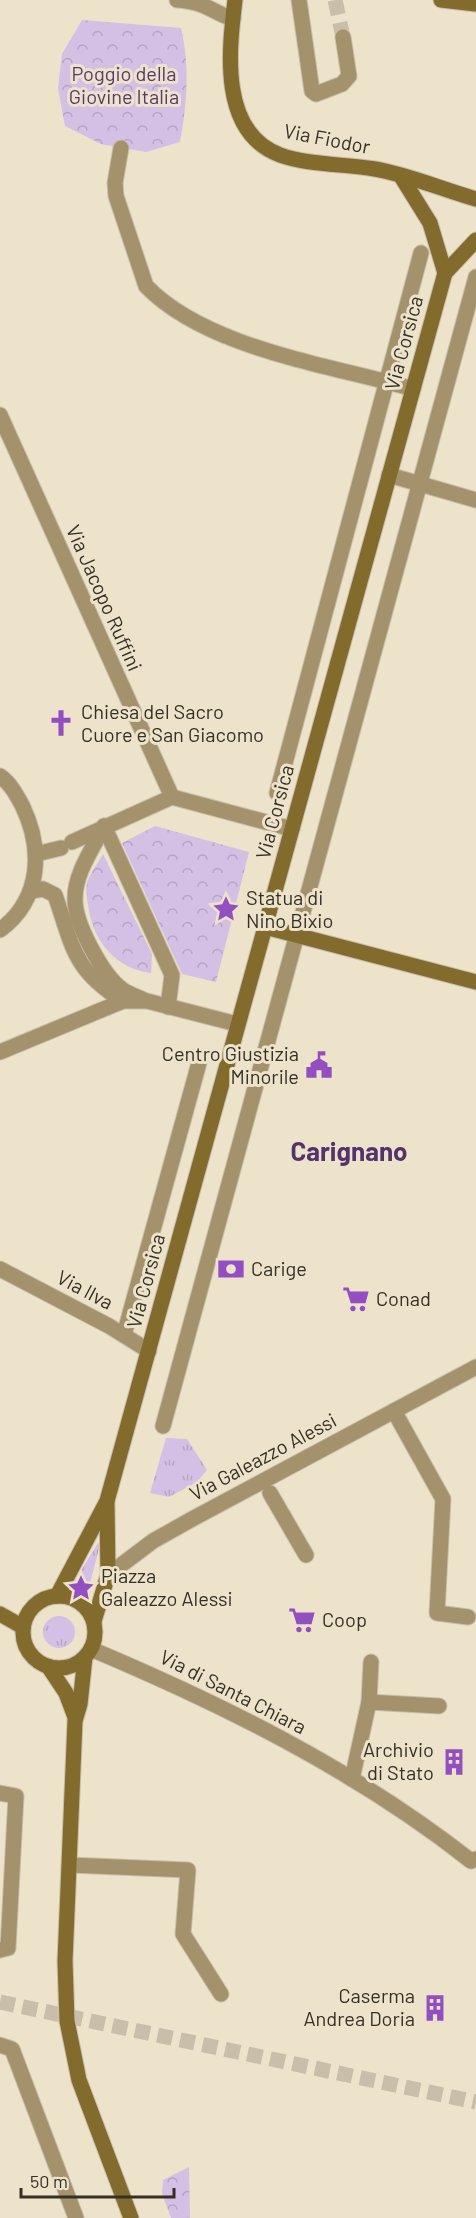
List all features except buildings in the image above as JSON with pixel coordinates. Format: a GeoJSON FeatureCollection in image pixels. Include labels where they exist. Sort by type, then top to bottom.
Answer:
{"type":"FeatureCollection","features":[{"type":"Feature","properties":{"kind":"street"},"geometry":{"type":"LineString","coordinates":[[177,0],[196,1],[216,13],[233,19]]}},
{"type":"Feature","properties":{"kind":"street","name":"Via Fiodor"},"geometry":{"type":"LineString","coordinates":[[235,0],[231,84],[239,115],[257,140],[282,156],[378,170],[469,197]]}},
{"type":"Feature","properties":{"kind":"street"},"geometry":{"type":"LineString","coordinates":[[299,0],[312,91],[316,94],[342,84],[350,76],[343,37]]}},
{"type":"Feature","properties":{"kind":"street"},"geometry":{"type":"LineString","coordinates":[[441,0],[476,4]]}},
{"type":"Feature","properties":{"kind":"street"},"geometry":{"type":"LineString","coordinates":[[121,148],[114,183],[116,196],[146,286],[154,294],[203,326],[235,340],[413,389]]}},
{"type":"Feature","properties":{"kind":"street"},"geometry":{"type":"LineString","coordinates":[[402,178],[430,223],[445,273]]}},
{"type":"Feature","properties":{"kind":"street","name":"Via Corsica"},"geometry":{"type":"LineString","coordinates":[[107,1501],[445,273],[476,240]]}},
{"type":"Feature","properties":{"kind":"street","name":"Via Corsica"},"geometry":{"type":"LineString","coordinates":[[277,793],[421,253]]}},
{"type":"Feature","properties":{"kind":"street"},"geometry":{"type":"LineString","coordinates":[[163,1426],[476,277]]}},
{"type":"Feature","properties":{"kind":"street","name":"Via Jacopo Ruffini"},"geometry":{"type":"LineString","coordinates":[[0,416],[172,796]]}},
{"type":"Feature","properties":{"kind":"street"},"geometry":{"type":"LineString","coordinates":[[389,475],[476,500]]}},
{"type":"Feature","properties":{"kind":"street"},"geometry":{"type":"LineString","coordinates":[[0,776],[15,792],[30,823],[37,872],[31,891],[13,919],[0,930]]}},
{"type":"Feature","properties":{"kind":"street"},"geometry":{"type":"LineString","coordinates":[[36,854],[67,845],[172,796],[292,830]]}},
{"type":"Feature","properties":{"kind":"street"},"geometry":{"type":"LineString","coordinates":[[104,826],[79,880],[75,898],[77,915],[102,964],[122,990],[147,1001],[237,1024]]}},
{"type":"Feature","properties":{"kind":"street"},"geometry":{"type":"LineString","coordinates":[[104,826],[172,975],[168,1007]]}},
{"type":"Feature","properties":{"kind":"street"},"geometry":{"type":"LineString","coordinates":[[31,891],[43,889],[55,895],[67,938],[76,957],[98,986],[123,1002]]}},
{"type":"Feature","properties":{"kind":"street"},"geometry":{"type":"LineString","coordinates":[[265,927],[476,982]]}},
{"type":"Feature","properties":{"kind":"street"},"geometry":{"type":"LineString","coordinates":[[0,1052],[123,1002],[147,1001]]}},
{"type":"Feature","properties":{"kind":"street","name":"Via Corsica"},"geometry":{"type":"LineString","coordinates":[[124,1335],[199,1063]]}},
{"type":"Feature","properties":{"kind":"street","name":"Via Ilva"},"geometry":{"type":"LineString","coordinates":[[0,1269],[124,1335],[149,1351]]}},
{"type":"Feature","properties":{"kind":"street","name":"Via Galeazzo Alessi"},"geometry":{"type":"LineString","coordinates":[[108,1575],[153,1541],[476,1367]]}},
{"type":"Feature","properties":{"kind":"street"},"geometry":{"type":"LineString","coordinates":[[394,1411],[443,1499],[437,1613],[468,1617]]}},
{"type":"Feature","properties":{"kind":"street","name":"Via Galeazzo Alessi"},"geometry":{"type":"LineString","coordinates":[[270,1493],[306,1555]]}},
{"type":"Feature","properties":{"kind":"street"},"geometry":{"type":"LineString","coordinates":[[107,1501],[108,1575],[94,1621],[96,1636],[88,1653],[80,1704],[75,1717],[65,1961],[67,2021],[79,2080],[131,2218]]}},
{"type":"Feature","properties":{"kind":"street"},"geometry":{"type":"LineString","coordinates":[[57,1596],[107,1501]]}},
{"type":"Feature","properties":{"kind":"street"},"geometry":{"type":"LineString","coordinates":[[75,1717],[66,1693],[48,1666],[32,1655],[23,1637],[23,1627],[27,1615],[34,1606],[45,1598],[57,1596],[69,1597],[80,1602],[94,1621]]}},
{"type":"Feature","properties":{"kind":"street"},"geometry":{"type":"LineString","coordinates":[[0,1614],[23,1627]]}},
{"type":"Feature","properties":{"kind":"street"},"geometry":{"type":"LineString","coordinates":[[48,1666],[61,1668],[74,1664],[88,1653]]}},
{"type":"Feature","properties":{"kind":"street","name":"Via di Santa Chiara"},"geometry":{"type":"LineString","coordinates":[[88,1653],[153,1674],[352,1779],[471,1861],[476,1859]]}},
{"type":"Feature","properties":{"kind":"street"},"geometry":{"type":"LineString","coordinates":[[352,1779],[369,1702],[371,1662]]}},
{"type":"Feature","properties":{"kind":"street"},"geometry":{"type":"LineString","coordinates":[[369,1702],[439,1706]]}},
{"type":"Feature","properties":{"kind":"street"},"geometry":{"type":"LineString","coordinates":[[0,1793],[16,1796],[8,1948],[0,1950]]}},
{"type":"Feature","properties":{"kind":"street"},"geometry":{"type":"LineString","coordinates":[[70,1865],[188,1870],[183,1934],[221,1994]]}},
{"type":"Feature","properties":{"kind":"street"},"geometry":{"type":"LineString","coordinates":[[0,2045],[12,2049],[76,2218]]}},
{"type":"Feature","properties":{"kind":"green space","name":"Poggio della Giovine Italia"},"geometry":{"type":"Polygon","coordinates":[[[82,20],[181,28],[186,57],[186,85],[180,142],[146,152],[101,144],[65,126],[58,88],[62,54],[82,20]]]}},
{"type":"Feature","properties":{"kind":"green space"},"geometry":{"type":"Polygon","coordinates":[[[155,826],[249,852],[216,982],[182,974],[122,843],[155,826]]]}},
{"type":"Feature","properties":{"kind":"green space"},"geometry":{"type":"Polygon","coordinates":[[[103,854],[152,954],[151,973],[128,966],[118,960],[102,944],[96,934],[86,890],[92,872],[103,854]]]}},
{"type":"Feature","properties":{"kind":"green space"},"geometry":{"type":"Polygon","coordinates":[[[166,1438],[187,1439],[207,1470],[197,1482],[169,1497],[150,1493],[166,1438]]]}},
{"type":"Feature","properties":{"kind":"green space"},"geometry":{"type":"Polygon","coordinates":[[[98,1543],[100,1545],[88,1591],[74,1582],[98,1543]]]}},
{"type":"Feature","properties":{"kind":"green space"},"geometry":{"type":"Polygon","coordinates":[[[59,1616],[70,1621],[75,1632],[70,1643],[59,1648],[48,1643],[43,1632],[48,1621],[59,1616]]]}},
{"type":"Feature","properties":{"kind":"green space"},"geometry":{"type":"Polygon","coordinates":[[[189,2167],[190,2218],[171,2218],[162,2193],[163,2180],[189,2167]]]}},
{"type":"Feature","properties":{"kind":"tunnel"},"geometry":{"type":"LineString","coordinates":[[335,0],[343,37]]}},
{"type":"Feature","properties":{"kind":"tunnel"},"geometry":{"type":"LineString","coordinates":[[0,2002],[476,2102]]}},
{"type":"Feature","properties":{"kind":"place","name":"Chiesa del Sacro Cuore e San Giacomo"},"geometry":{"type":"Point","coordinates":[61,723]}},
{"type":"Feature","properties":{"kind":"place","name":"Statua di Nino Bixio"},"geometry":{"type":"Point","coordinates":[226,909]}},
{"type":"Feature","properties":{"kind":"place","name":"Centro Giustizia Minorile"},"geometry":{"type":"Point","coordinates":[319,1065]}},
{"type":"Feature","properties":{"kind":"place","name":"Carige"},"geometry":{"type":"Point","coordinates":[231,1269]}},
{"type":"Feature","properties":{"kind":"place","name":"Conad"},"geometry":{"type":"Point","coordinates":[356,1299]}},
{"type":"Feature","properties":{"kind":"place","name":"Piazza Galeazzo Alessi"},"geometry":{"type":"Point","coordinates":[81,1588]}},
{"type":"Feature","properties":{"kind":"place","name":"Coop"},"geometry":{"type":"Point","coordinates":[302,1620]}},
{"type":"Feature","properties":{"kind":"place","name":"Archivio di Stato"},"geometry":{"type":"Point","coordinates":[454,1762]}},
{"type":"Feature","properties":{"kind":"place","name":"Caserma Andrea Doria"},"geometry":{"type":"Point","coordinates":[435,2008]}},
{"type":"Feature","properties":{"kind":"district","name":"Carignano"},"geometry":{"type":"Point","coordinates":[349,1152]}}]}
